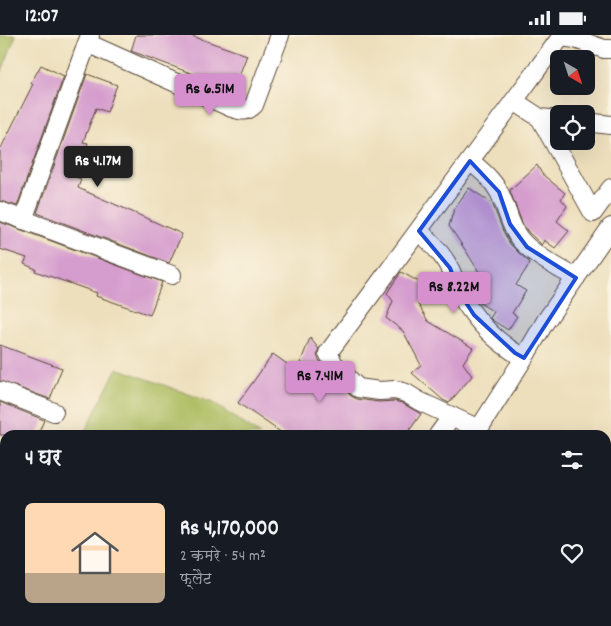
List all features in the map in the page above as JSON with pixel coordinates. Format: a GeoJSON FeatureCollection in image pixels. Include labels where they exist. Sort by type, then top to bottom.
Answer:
{"type":"FeatureCollection","features":[{"type":"Feature","properties":{"kind":"street"},"geometry":{"type":"LineString","coordinates":[[22,220],[88,39],[232,108],[242,111],[249,110],[254,105],[280,35]]}},
{"type":"Feature","properties":{"kind":"street"},"geometry":{"type":"LineString","coordinates":[[474,430],[452,416],[418,401],[406,393],[395,390],[380,391],[358,388],[334,365],[328,353],[561,37],[575,39],[604,49],[611,49]]}},
{"type":"Feature","properties":{"kind":"street"},"geometry":{"type":"LineString","coordinates":[[514,101],[540,118],[550,119]]}},
{"type":"Feature","properties":{"kind":"street"},"geometry":{"type":"LineString","coordinates":[[540,118],[593,213],[611,188]]}},
{"type":"Feature","properties":{"kind":"street"},"geometry":{"type":"LineString","coordinates":[[595,124],[611,125]]}},
{"type":"Feature","properties":{"kind":"street"},"geometry":{"type":"LineString","coordinates":[[470,161],[484,173],[499,192],[510,224],[526,247],[576,278]]}},
{"type":"Feature","properties":{"kind":"street"},"geometry":{"type":"LineString","coordinates":[[0,211],[172,275]]}},
{"type":"Feature","properties":{"kind":"street"},"geometry":{"type":"LineString","coordinates":[[478,430],[545,322],[611,227]]}},
{"type":"Feature","properties":{"kind":"street"},"geometry":{"type":"LineString","coordinates":[[419,231],[435,245],[450,268],[459,293],[488,332],[524,358]]}},
{"type":"Feature","properties":{"kind":"street"},"geometry":{"type":"LineString","coordinates":[[0,391],[54,412]]}},
{"type":"Feature","properties":{"kind":"street"},"geometry":{"type":"LineString","coordinates":[[442,430],[452,416]]}},
{"type":"Feature","properties":{"kind":"highlighted area"},"geometry":{"type":"Polygon","coordinates":[[[470,161],[499,192],[510,224],[527,247],[576,278],[524,358],[515,353],[474,315],[459,292],[450,268],[419,231],[470,161]]]}},
{"type":"Feature","properties":{"kind":"green space"},"geometry":{"type":"Polygon","coordinates":[[[0,35],[16,35],[0,76],[0,35]]]}},
{"type":"Feature","properties":{"kind":"green space"},"geometry":{"type":"Polygon","coordinates":[[[117,368],[213,403],[253,430],[86,430],[117,368]]]}},
{"type":"Feature","properties":{"kind":"building"},"geometry":{"type":"Polygon","coordinates":[[[136,35],[189,35],[247,55],[234,89],[131,51],[136,35]]]}},
{"type":"Feature","properties":{"kind":"building"},"geometry":{"type":"Polygon","coordinates":[[[41,65],[64,76],[17,206],[0,201],[0,150],[41,65]]]}},
{"type":"Feature","properties":{"kind":"building"},"geometry":{"type":"Polygon","coordinates":[[[87,74],[117,85],[107,112],[96,108],[83,142],[88,143],[75,177],[81,179],[78,188],[182,234],[169,263],[37,213],[87,74]]]}},
{"type":"Feature","properties":{"kind":"building"},"geometry":{"type":"Polygon","coordinates":[[[537,165],[542,174],[565,193],[561,199],[567,206],[557,221],[569,231],[555,248],[544,240],[542,245],[528,232],[522,223],[510,191],[537,165]]]}},
{"type":"Feature","properties":{"kind":"building"},"geometry":{"type":"Polygon","coordinates":[[[469,188],[492,203],[510,244],[530,263],[516,285],[526,291],[512,313],[517,316],[508,330],[490,318],[494,312],[478,302],[473,295],[474,292],[469,288],[479,272],[449,226],[454,209],[469,188]]]}},
{"type":"Feature","properties":{"kind":"building"},"geometry":{"type":"Polygon","coordinates":[[[0,222],[162,282],[150,315],[96,296],[97,293],[35,271],[36,269],[24,264],[27,258],[0,249],[0,222]]]}},
{"type":"Feature","properties":{"kind":"building"},"geometry":{"type":"Polygon","coordinates":[[[401,272],[432,289],[418,304],[428,321],[473,348],[463,363],[472,376],[449,403],[412,373],[421,365],[403,331],[386,318],[393,301],[387,293],[401,272]]]}},
{"type":"Feature","properties":{"kind":"building"},"geometry":{"type":"Polygon","coordinates":[[[310,338],[319,349],[317,353],[318,358],[325,369],[351,396],[357,399],[402,403],[421,414],[410,430],[278,430],[238,403],[273,354],[297,371],[310,338]]]}},
{"type":"Feature","properties":{"kind":"building"},"geometry":{"type":"Polygon","coordinates":[[[0,345],[62,368],[50,399],[0,381],[0,345]]]}},
{"type":"Feature","properties":{"kind":"building"},"geometry":{"type":"Polygon","coordinates":[[[0,402],[44,420],[40,430],[0,430],[0,402]]]}}]}
